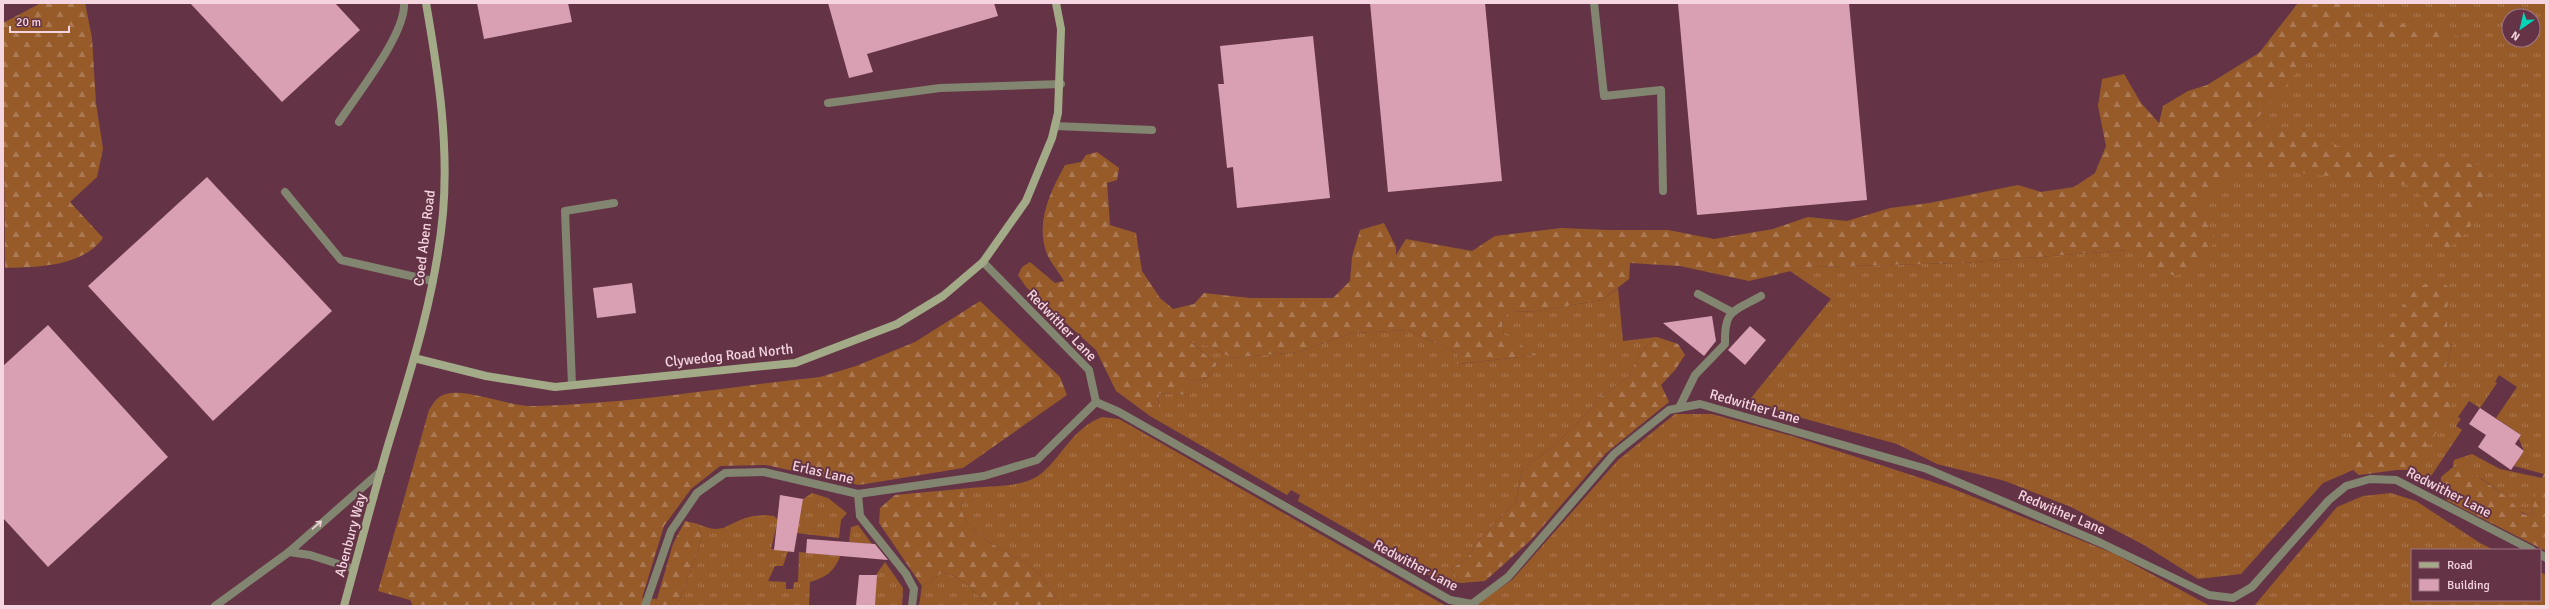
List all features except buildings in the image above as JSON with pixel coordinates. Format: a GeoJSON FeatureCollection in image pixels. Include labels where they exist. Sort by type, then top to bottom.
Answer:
{"type":"FeatureCollection","features":[{"type":"Feature","properties":{"kind":"street"},"geometry":{"type":"LineString","coordinates":[[339,122],[394,37],[404,13],[404,3]]}},
{"type":"Feature","properties":{"kind":"street","name":"Coed Aben Road"},"geometry":{"type":"LineString","coordinates":[[381,471],[414,358],[433,281],[443,212],[445,150],[440,86],[426,3]]}},
{"type":"Feature","properties":{"kind":"street","name":"Clywedog Road North"},"geometry":{"type":"LineString","coordinates":[[414,358],[486,376],[555,387],[795,363],[897,324],[943,296],[983,262],[1026,201],[1055,126],[1061,84],[1061,29],[1056,3]]}},
{"type":"Feature","properties":{"kind":"street"},"geometry":{"type":"LineString","coordinates":[[1594,3],[1604,96],[1661,90],[1663,191]]}},
{"type":"Feature","properties":{"kind":"street"},"geometry":{"type":"LineString","coordinates":[[828,103],[940,88],[1061,84]]}},
{"type":"Feature","properties":{"kind":"street"},"geometry":{"type":"LineString","coordinates":[[1055,126],[1152,130]]}},
{"type":"Feature","properties":{"kind":"street"},"geometry":{"type":"LineString","coordinates":[[286,192],[341,260],[433,281]]}},
{"type":"Feature","properties":{"kind":"street"},"geometry":{"type":"LineString","coordinates":[[572,385],[565,211],[614,203]]}},
{"type":"Feature","properties":{"kind":"street","name":"Redwither Lane"},"geometry":{"type":"LineString","coordinates":[[983,262],[1089,370],[1096,402],[1126,416],[1450,600],[1472,604],[1508,576],[1614,454],[1669,410],[1700,404],[1927,469],[2101,543],[2209,595],[2222,598],[2233,598],[2252,587],[2329,500],[2346,486],[2370,478],[2396,480],[2530,549]]}},
{"type":"Feature","properties":{"kind":"street"},"geometry":{"type":"LineString","coordinates":[[1698,294],[1732,312]]}},
{"type":"Feature","properties":{"kind":"street"},"geometry":{"type":"LineString","coordinates":[[1679,408],[1694,375],[1725,344],[1724,326],[1732,312],[1762,296]]}},
{"type":"Feature","properties":{"kind":"street","name":"Erlas Lane"},"geometry":{"type":"LineString","coordinates":[[645,606],[671,532],[697,493],[724,473],[764,472],[858,494],[984,476],[1038,460],[1096,402]]}},
{"type":"Feature","properties":{"kind":"street"},"geometry":{"type":"LineString","coordinates":[[215,606],[289,552],[381,471]]}},
{"type":"Feature","properties":{"kind":"street","name":"Abenbury Way"},"geometry":{"type":"LineString","coordinates":[[344,606],[381,471]]}},
{"type":"Feature","properties":{"kind":"street"},"geometry":{"type":"LineString","coordinates":[[858,494],[860,516],[906,574],[914,589],[912,606]]}},
{"type":"Feature","properties":{"kind":"street"},"geometry":{"type":"LineString","coordinates":[[289,552],[310,555],[354,569]]}},
{"type":"Feature","properties":{"kind":"green space"},"geometry":{"type":"Polygon","coordinates":[[[41,3],[85,3],[92,38],[96,103],[103,149],[97,177],[70,202],[103,238],[94,248],[83,255],[58,264],[5,268],[3,23],[41,3]]]}},
{"type":"Feature","properties":{"kind":"green space"},"geometry":{"type":"Polygon","coordinates":[[[2298,3],[2356,3],[2353,7],[2358,17],[2398,22],[2475,41],[2328,36],[2253,123],[2264,123],[2276,132],[2302,131],[2336,146],[2423,160],[2484,165],[2490,170],[2477,214],[2466,232],[2458,241],[2448,248],[2430,241],[2428,215],[2416,186],[2275,170],[2232,172],[2201,204],[2215,240],[2201,266],[2175,276],[2148,264],[2128,250],[1961,263],[1808,267],[1749,281],[1680,266],[1630,263],[1629,279],[1602,300],[1537,311],[1508,312],[1502,322],[1504,335],[1537,355],[1457,364],[1457,353],[1408,330],[1352,333],[1298,352],[1231,358],[1215,348],[1190,342],[1217,364],[1207,378],[1191,382],[1189,395],[1159,393],[1158,409],[1150,416],[1116,391],[1096,350],[1026,287],[1018,275],[1022,267],[1030,262],[1055,283],[1064,281],[1047,254],[1044,242],[1043,219],[1054,186],[1065,165],[1081,162],[1086,155],[1097,152],[1119,168],[1117,180],[1107,183],[1110,225],[1136,233],[1142,271],[1160,298],[1173,309],[1194,304],[1204,293],[1250,298],[1333,298],[1350,281],[1352,257],[1360,230],[1384,223],[1396,247],[1396,255],[1406,239],[1472,251],[1495,236],[1561,228],[1668,230],[1714,239],[1773,229],[1808,217],[1847,221],[1890,208],[1929,203],[2018,185],[2041,192],[2074,187],[2095,173],[2106,146],[2098,106],[2102,79],[2124,74],[2141,103],[2159,123],[2163,106],[2188,91],[2207,85],[2259,53],[2298,3]]]}},
{"type":"Feature","properties":{"kind":"green space"},"geometry":{"type":"Polygon","coordinates":[[[2349,3],[2546,3],[2546,486],[2534,499],[2532,516],[2520,511],[2506,497],[2481,478],[2468,471],[2453,467],[2454,460],[2472,454],[2500,469],[2542,478],[2544,474],[2514,466],[2524,451],[2519,439],[2521,435],[2496,418],[2517,387],[2499,375],[2495,382],[2497,383],[2480,408],[2469,401],[2458,417],[2461,419],[2456,426],[2462,430],[2427,482],[2409,470],[2409,466],[2415,467],[2453,343],[2353,470],[2323,483],[2241,574],[2198,579],[2144,545],[2071,507],[2005,481],[1937,464],[1897,444],[1747,403],[1831,299],[1790,271],[1808,267],[1961,263],[2128,250],[2239,141],[2349,3]]]}},
{"type":"Feature","properties":{"kind":"green space"},"geometry":{"type":"Polygon","coordinates":[[[2440,279],[2448,287],[2447,330],[2453,343],[2446,366],[2451,374],[2451,409],[2415,467],[2409,466],[2409,470],[2359,475],[2353,470],[2349,434],[2354,419],[2370,417],[2385,406],[2395,386],[2393,370],[2382,346],[2393,333],[2407,296],[2425,284],[2440,279]]]}},
{"type":"Feature","properties":{"kind":"green space"},"geometry":{"type":"Polygon","coordinates":[[[1618,288],[1623,341],[1657,337],[1645,347],[1628,377],[1600,397],[1579,422],[1551,448],[1522,469],[1516,502],[1478,541],[1467,559],[1451,569],[1461,583],[1444,582],[1423,572],[1298,501],[1300,495],[1291,490],[1287,495],[1150,416],[1158,409],[1159,393],[1189,395],[1191,382],[1207,378],[1217,364],[1189,341],[1215,348],[1231,358],[1298,352],[1352,333],[1408,330],[1457,353],[1458,364],[1536,355],[1504,335],[1502,322],[1508,312],[1537,311],[1602,300],[1618,288]]]}},
{"type":"Feature","properties":{"kind":"green space"},"geometry":{"type":"Polygon","coordinates":[[[980,301],[1060,377],[1067,395],[963,468],[859,485],[766,465],[720,466],[691,489],[664,526],[642,598],[657,599],[673,544],[685,521],[698,524],[702,539],[679,601],[679,606],[413,606],[410,600],[378,591],[429,410],[440,396],[446,394],[465,393],[525,406],[571,405],[642,399],[820,377],[856,366],[915,342],[980,301]]]}},
{"type":"Feature","properties":{"kind":"green space"},"geometry":{"type":"Polygon","coordinates":[[[1657,337],[1678,344],[1685,355],[1675,370],[1661,385],[1669,402],[1606,453],[1531,540],[1485,581],[1461,583],[1451,569],[1467,559],[1478,541],[1516,502],[1522,469],[1551,448],[1579,422],[1600,397],[1628,377],[1645,347],[1657,337]]]}},
{"type":"Feature","properties":{"kind":"green space"},"geometry":{"type":"Polygon","coordinates":[[[1675,414],[1712,414],[1792,436],[1951,488],[2115,554],[2210,606],[1474,606],[1512,580],[1618,460],[1675,414]]]}},
{"type":"Feature","properties":{"kind":"green space"},"geometry":{"type":"Polygon","coordinates":[[[1102,417],[1119,419],[1446,606],[1061,606],[1044,580],[1036,571],[1023,561],[992,544],[973,529],[966,521],[962,511],[962,505],[970,488],[1017,484],[1035,478],[1050,466],[1069,442],[1083,428],[1102,417]]]}},
{"type":"Feature","properties":{"kind":"green space"},"geometry":{"type":"Polygon","coordinates":[[[2453,467],[2469,470],[2507,497],[2523,514],[2532,516],[2534,499],[2546,469],[2546,551],[2448,501],[2440,492],[2441,477],[2453,467]]]}},
{"type":"Feature","properties":{"kind":"green space"},"geometry":{"type":"Polygon","coordinates":[[[970,488],[962,505],[962,511],[966,521],[982,537],[1023,561],[1036,571],[1044,580],[1061,606],[989,606],[964,582],[943,572],[922,586],[879,523],[880,508],[895,495],[970,488]]]}},
{"type":"Feature","properties":{"kind":"green space"},"geometry":{"type":"Polygon","coordinates":[[[812,493],[828,498],[847,513],[841,520],[839,538],[796,533],[803,499],[812,493]]]}},
{"type":"Feature","properties":{"kind":"green space"},"geometry":{"type":"Polygon","coordinates":[[[2391,493],[2416,501],[2480,543],[2492,549],[2411,549],[2411,601],[2541,601],[2541,572],[2546,575],[2546,606],[2254,606],[2337,507],[2363,496],[2391,493]]]}},
{"type":"Feature","properties":{"kind":"green space"},"geometry":{"type":"Polygon","coordinates":[[[751,516],[774,516],[778,520],[771,549],[788,551],[783,566],[775,566],[768,581],[786,582],[786,589],[793,589],[794,582],[798,582],[799,552],[840,556],[835,566],[829,573],[810,582],[809,606],[679,606],[679,601],[702,539],[698,524],[719,529],[751,516]]]}},
{"type":"Feature","properties":{"kind":"green space"},"geometry":{"type":"Polygon","coordinates":[[[858,525],[872,544],[849,542],[851,527],[858,525]]]}},
{"type":"Feature","properties":{"kind":"green space"},"geometry":{"type":"Polygon","coordinates":[[[885,562],[903,588],[902,606],[875,606],[876,575],[885,562]]]}},
{"type":"Feature","properties":{"kind":"green space"},"geometry":{"type":"Polygon","coordinates":[[[943,572],[964,582],[989,606],[919,606],[922,586],[943,572]]]}}]}
